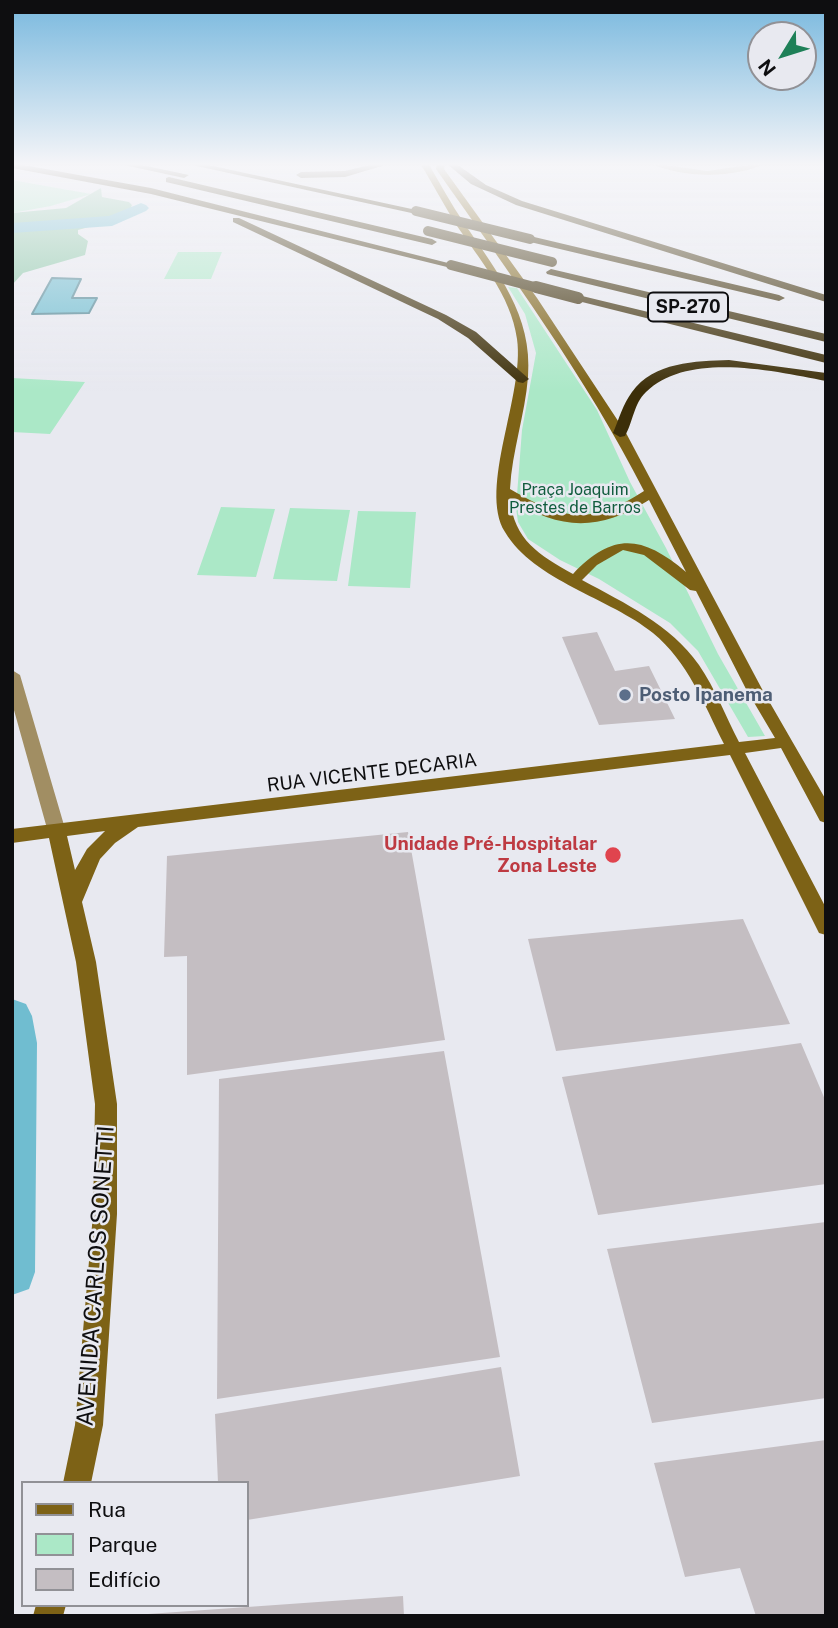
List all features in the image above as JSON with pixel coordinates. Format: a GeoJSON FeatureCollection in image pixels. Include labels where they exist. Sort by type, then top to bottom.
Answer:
{"type":"FeatureCollection","features":[{"type":"Feature","properties":{"kind":"highway"},"geometry":{"type":"LineString","coordinates":[[278,239],[472,334],[523,379]]}},
{"type":"Feature","properties":{"kind":"highway"},"geometry":{"type":"LineString","coordinates":[[345,239],[826,359]]}},
{"type":"Feature","properties":{"kind":"highway","name":"SP-270"},"geometry":{"type":"LineString","coordinates":[[438,239],[826,338]]}},
{"type":"Feature","properties":{"kind":"highway","name":"SP-270"},"geometry":{"type":"LineString","coordinates":[[530,239],[826,309]]}},
{"type":"Feature","properties":{"kind":"highway"},"geometry":{"type":"LineString","coordinates":[[634,239],[826,299]]}},
{"type":"Feature","properties":{"kind":"highway","name":"SP-270"},"geometry":{"type":"LineString","coordinates":[[551,267],[826,327]]}},
{"type":"Feature","properties":{"kind":"highway"},"geometry":{"type":"LineString","coordinates":[[620,433],[635,395],[642,386],[654,378],[683,368],[743,364],[826,377]]}},
{"type":"Feature","properties":{"kind":"main road"},"geometry":{"type":"LineString","coordinates":[[470,239],[517,315],[522,332],[523,379],[503,490],[504,514],[511,532],[536,556],[651,625],[674,643],[695,669],[826,927]]}},
{"type":"Feature","properties":{"kind":"main road"},"geometry":{"type":"LineString","coordinates":[[490,239],[620,433],[754,689],[826,816]]}},
{"type":"Feature","properties":{"kind":"main road"},"geometry":{"type":"LineString","coordinates":[[503,490],[547,515],[584,521],[617,515],[652,492]]}},
{"type":"Feature","properties":{"kind":"main road"},"geometry":{"type":"LineString","coordinates":[[575,580],[601,553],[622,546],[633,547],[664,559],[703,594]]}},
{"type":"Feature","properties":{"kind":"main road","name":"RUA VICENTE DECARIA"},"geometry":{"type":"LineString","coordinates":[[21,835],[786,742]]}},
{"type":"Feature","properties":{"kind":"main road","name":"AVENIDA CARLOS SONETTI"},"geometry":{"type":"LineString","coordinates":[[73,904],[79,878],[89,858],[105,841],[125,828],[141,822]]}},
{"type":"Feature","properties":{"kind":"main road","name":"AVENIDA CARLOS SONETTI"},"geometry":{"type":"LineString","coordinates":[[57,832],[86,962],[106,1104],[105,1214],[90,1412],[77,1481]]}},
{"type":"Feature","properties":{"kind":"street","name":"AVENIDA CARLOS SONETTI"},"geometry":{"type":"LineString","coordinates":[[12,675],[57,832]]}},
{"type":"Feature","properties":{"kind":"green space"},"geometry":{"type":"Polygon","coordinates":[[[12,239],[88,241],[85,255],[23,273],[12,285],[12,239]]]}},
{"type":"Feature","properties":{"kind":"green space"},"geometry":{"type":"Polygon","coordinates":[[[178,252],[222,252],[211,279],[164,279],[178,252]]]}},
{"type":"Feature","properties":{"kind":"green space","name":"Praça Joaquim Prestes de Barros"},"geometry":{"type":"Polygon","coordinates":[[[508,287],[517,288],[597,410],[630,482],[718,654],[765,736],[748,737],[698,651],[670,623],[528,539],[518,522],[516,508],[522,430],[536,353],[525,314],[508,287]]]}},
{"type":"Feature","properties":{"kind":"green space"},"geometry":{"type":"Polygon","coordinates":[[[12,378],[85,382],[50,434],[12,432],[12,378]]]}},
{"type":"Feature","properties":{"kind":"green space"},"geometry":{"type":"Polygon","coordinates":[[[221,507],[275,509],[256,577],[197,575],[221,507]]]}},
{"type":"Feature","properties":{"kind":"green space"},"geometry":{"type":"Polygon","coordinates":[[[290,508],[350,510],[337,581],[273,579],[290,508]]]}},
{"type":"Feature","properties":{"kind":"green space"},"geometry":{"type":"Polygon","coordinates":[[[358,511],[416,512],[410,588],[348,586],[358,511]]]}},
{"type":"Feature","properties":{"kind":"water"},"geometry":{"type":"Polygon","coordinates":[[[52,278],[81,279],[72,298],[97,298],[89,313],[32,314],[52,278]]]}},
{"type":"Feature","properties":{"kind":"building","name":"Posto Ipanema"},"geometry":{"type":"Polygon","coordinates":[[[597,632],[615,671],[649,666],[675,719],[599,725],[562,637],[597,632]]]}},
{"type":"Feature","properties":{"kind":"building"},"geometry":{"type":"Polygon","coordinates":[[[408,832],[445,1040],[187,1075],[187,956],[164,957],[167,856],[408,832]]]}},
{"type":"Feature","properties":{"kind":"building"},"geometry":{"type":"Polygon","coordinates":[[[743,919],[790,1024],[556,1051],[528,939],[743,919]]]}},
{"type":"Feature","properties":{"kind":"building"},"geometry":{"type":"Polygon","coordinates":[[[801,1043],[826,1102],[826,1184],[598,1215],[562,1077],[801,1043]]]}},
{"type":"Feature","properties":{"kind":"building"},"geometry":{"type":"Polygon","coordinates":[[[444,1051],[500,1357],[217,1399],[219,1079],[444,1051]]]}},
{"type":"Feature","properties":{"kind":"building"},"geometry":{"type":"Polygon","coordinates":[[[826,1222],[826,1398],[652,1423],[607,1249],[826,1222]]]}},
{"type":"Feature","properties":{"kind":"building"},"geometry":{"type":"Polygon","coordinates":[[[501,1367],[520,1476],[248,1520],[248,1481],[218,1481],[215,1414],[501,1367]]]}},
{"type":"Feature","properties":{"kind":"building"},"geometry":{"type":"Polygon","coordinates":[[[826,1440],[826,1616],[756,1616],[740,1568],[685,1577],[654,1463],[826,1440]]]}},
{"type":"Feature","properties":{"kind":"building"},"geometry":{"type":"Polygon","coordinates":[[[403,1596],[404,1616],[148,1616],[403,1596]]]}},
{"type":"Feature","properties":{"kind":"waterway"},"geometry":{"type":"LineString","coordinates":[[12,1016],[17,1043],[12,1272]]}},
{"type":"Feature","properties":{"kind":"place","name":"Posto Ipanema"},"geometry":{"type":"Point","coordinates":[625,695]}},
{"type":"Feature","properties":{"kind":"place","name":"Unidade Pré-Hospitalar Zona Leste"},"geometry":{"type":"Point","coordinates":[613,855]}}]}
